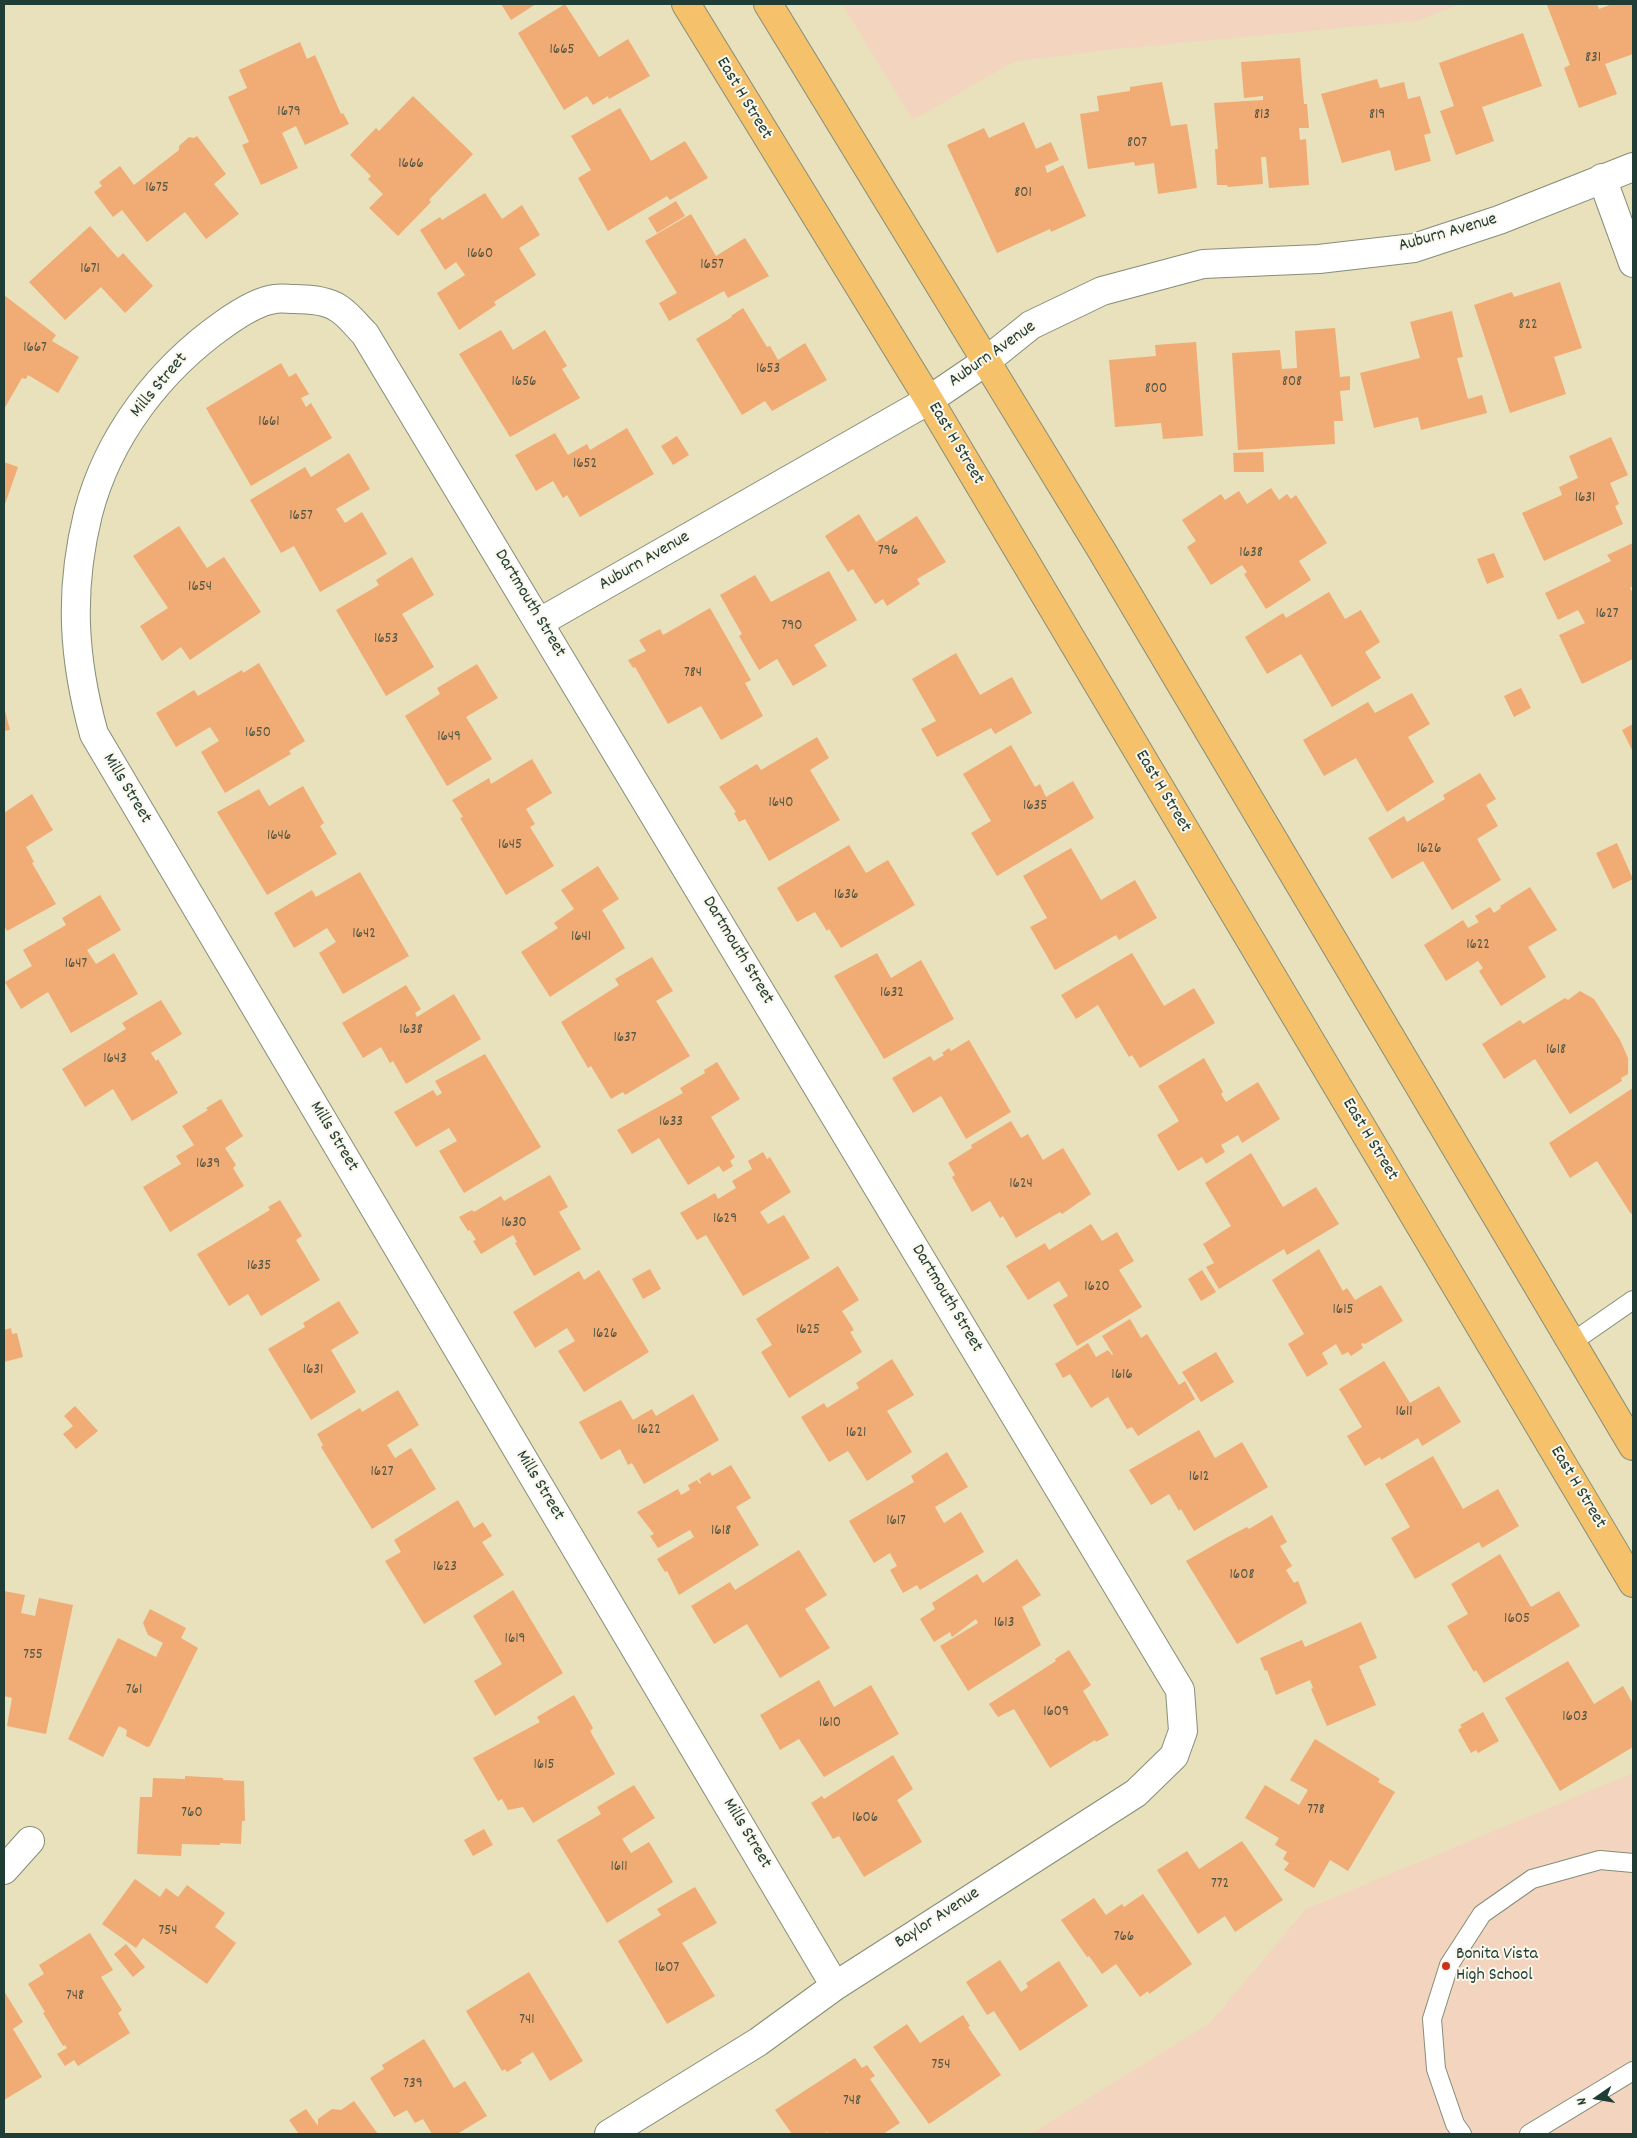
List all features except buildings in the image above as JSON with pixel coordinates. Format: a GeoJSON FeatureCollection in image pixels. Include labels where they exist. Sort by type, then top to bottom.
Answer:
{"type":"FeatureCollection","features":[{"type":"Feature","properties":{"kind":"main road","name":"East H Street"},"geometry":{"type":"LineString","coordinates":[[686,4],[929,400],[1633,1583]]}},
{"type":"Feature","properties":{"kind":"main road"},"geometry":{"type":"LineString","coordinates":[[768,4],[1102,551],[1633,1446]]}},
{"type":"Feature","properties":{"kind":"street","name":"Auburn Avenue"},"geometry":{"type":"LineString","coordinates":[[540,622],[929,400],[985,362],[1031,326],[1102,291],[1203,264],[1319,259],[1414,248],[1499,220],[1633,167]]}},
{"type":"Feature","properties":{"kind":"street"},"geometry":{"type":"LineString","coordinates":[[1602,178],[1633,263]]}},
{"type":"Feature","properties":{"kind":"street","name":"Dartmouth Street"},"geometry":{"type":"LineString","coordinates":[[274,299],[310,299],[337,307],[365,334],[1162,1658]]}},
{"type":"Feature","properties":{"kind":"street","name":"Mills Street"},"geometry":{"type":"LineString","coordinates":[[274,299],[238,314],[203,339],[172,367],[145,398],[126,427],[103,472],[89,512],[80,554],[74,606],[75,641],[82,693],[94,734],[835,1986]]}},
{"type":"Feature","properties":{"kind":"street","name":"Baylor Avenue"},"geometry":{"type":"LineString","coordinates":[[609,2134],[758,2042],[835,1986],[1136,1793],[1174,1756],[1183,1731],[1180,1690],[1162,1658]]}},
{"type":"Feature","properties":{"kind":"street"},"geometry":{"type":"LineString","coordinates":[[4,1870],[30,1840]]}},
{"type":"Feature","properties":{"kind":"lane"},"geometry":{"type":"LineString","coordinates":[[1571,1343],[1633,1300]]}},
{"type":"Feature","properties":{"kind":"lane"},"geometry":{"type":"LineString","coordinates":[[1462,2134],[1455,2124],[1436,2069],[1432,2019],[1449,1965],[1482,1914],[1532,1879],[1600,1860],[1633,1863]]}},
{"type":"Feature","properties":{"kind":"lane"},"geometry":{"type":"LineString","coordinates":[[1539,2132],[1633,2071]]}},
{"type":"Feature","properties":{"kind":"shaded area"},"geometry":{"type":"Polygon","coordinates":[[[842,4],[1461,4],[1416,21],[1106,50],[1013,62],[913,120],[842,4]]]}},
{"type":"Feature","properties":{"kind":"shaded area","name":"Bonita Vista High School"},"geometry":{"type":"Polygon","coordinates":[[[1633,1773],[1633,2134],[1031,2134],[1210,2023],[1306,1909],[1633,1773]]]}},
{"type":"Feature","properties":{"kind":"place","name":"Bonita Vista High School"},"geometry":{"type":"Point","coordinates":[1446,1966]}}]}
